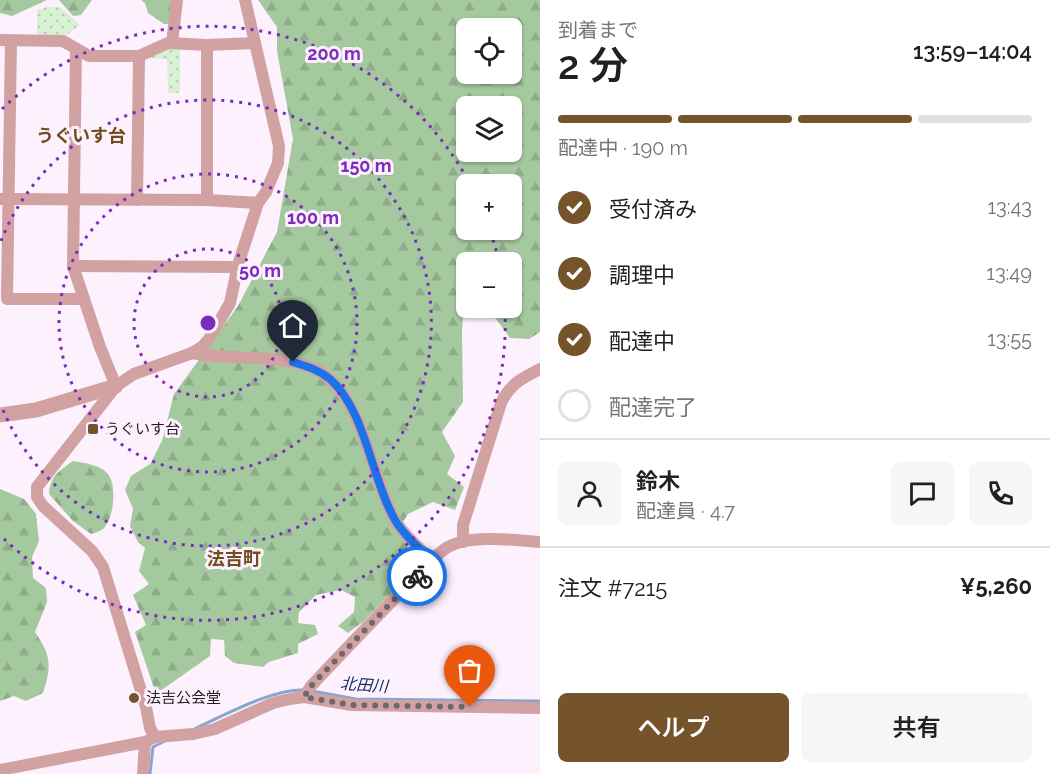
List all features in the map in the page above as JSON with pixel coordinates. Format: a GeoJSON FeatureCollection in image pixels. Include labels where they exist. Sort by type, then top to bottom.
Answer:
{"type":"FeatureCollection","features":[{"type":"Feature","properties":{"kind":"street"},"geometry":{"type":"LineString","coordinates":[[172,43],[177,0]]}},
{"type":"Feature","properties":{"kind":"street"},"geometry":{"type":"LineString","coordinates":[[0,415],[36,410],[116,386],[134,374],[202,347],[219,324],[230,303],[238,267],[258,203],[266,192],[278,163],[279,146],[245,0]]}},
{"type":"Feature","properties":{"kind":"street"},"geometry":{"type":"LineString","coordinates":[[84,299],[7,299],[4,264],[6,41],[63,41],[89,56],[139,56],[168,43],[207,45],[255,43]]}},
{"type":"Feature","properties":{"kind":"street"},"geometry":{"type":"LineString","coordinates":[[207,45],[207,200]]}},
{"type":"Feature","properties":{"kind":"street"},"geometry":{"type":"LineString","coordinates":[[76,50],[74,266],[100,347],[116,386]]}},
{"type":"Feature","properties":{"kind":"street"},"geometry":{"type":"LineString","coordinates":[[137,200],[139,56]]}},
{"type":"Feature","properties":{"kind":"street"},"geometry":{"type":"LineString","coordinates":[[4,199],[207,200],[258,203]]}},
{"type":"Feature","properties":{"kind":"street"},"geometry":{"type":"LineString","coordinates":[[74,266],[238,267]]}},
{"type":"Feature","properties":{"kind":"street"},"geometry":{"type":"LineString","coordinates":[[192,352],[212,357],[293,362],[313,368],[329,379],[343,394],[355,415],[379,484],[396,521],[432,561]]}},
{"type":"Feature","properties":{"kind":"street"},"geometry":{"type":"LineString","coordinates":[[463,542],[463,525],[501,403],[510,387],[523,377],[540,369]]}},
{"type":"Feature","properties":{"kind":"street"},"geometry":{"type":"LineString","coordinates":[[116,386],[37,487],[36,496],[43,506],[92,551],[103,567],[146,707],[150,739],[143,774]]}},
{"type":"Feature","properties":{"kind":"street"},"geometry":{"type":"LineString","coordinates":[[304,697],[311,686],[448,547],[463,542],[508,540],[540,542]]}},
{"type":"Feature","properties":{"kind":"street"},"geometry":{"type":"LineString","coordinates":[[0,770],[150,739],[214,729],[273,703],[304,697],[352,705],[540,708]]}},
{"type":"Feature","properties":{"kind":"green space"},"geometry":{"type":"Polygon","coordinates":[[[0,0],[47,0],[12,16],[0,13],[0,0]]]}},
{"type":"Feature","properties":{"kind":"green space"},"geometry":{"type":"Polygon","coordinates":[[[59,0],[92,0],[81,15],[73,16],[59,0]]]}},
{"type":"Feature","properties":{"kind":"green space"},"geometry":{"type":"Polygon","coordinates":[[[141,0],[173,0],[170,24],[164,24],[148,13],[145,3],[141,0]]]}},
{"type":"Feature","properties":{"kind":"green space"},"geometry":{"type":"Polygon","coordinates":[[[258,0],[540,0],[540,332],[529,339],[510,338],[495,318],[522,318],[522,252],[456,252],[456,318],[463,318],[463,402],[442,432],[455,456],[447,474],[464,487],[455,510],[433,502],[408,514],[397,531],[413,555],[413,571],[363,622],[348,633],[338,626],[354,612],[355,597],[341,590],[316,595],[299,612],[298,623],[315,625],[318,634],[298,644],[298,653],[269,662],[263,667],[234,663],[225,656],[224,640],[211,639],[210,656],[156,694],[135,632],[146,625],[133,595],[149,584],[139,571],[145,548],[138,542],[130,526],[133,509],[125,490],[131,476],[150,464],[162,441],[174,394],[238,306],[277,232],[293,139],[277,51],[277,27],[258,0]]]}},
{"type":"Feature","properties":{"kind":"green space"},"geometry":{"type":"Polygon","coordinates":[[[46,7],[60,7],[80,25],[65,36],[37,35],[37,10],[46,7]]]}},
{"type":"Feature","properties":{"kind":"green space"},"geometry":{"type":"Polygon","coordinates":[[[167,45],[180,46],[180,93],[168,93],[167,59],[143,58],[167,45]]]}},
{"type":"Feature","properties":{"kind":"green space"},"geometry":{"type":"Polygon","coordinates":[[[73,461],[101,468],[111,479],[112,509],[107,523],[98,532],[91,534],[73,521],[49,494],[53,478],[73,461]]]}},
{"type":"Feature","properties":{"kind":"green space"},"geometry":{"type":"Polygon","coordinates":[[[0,489],[24,499],[36,514],[39,541],[32,557],[33,578],[46,588],[47,602],[35,632],[47,654],[48,675],[43,693],[26,701],[14,696],[0,701],[0,489]]]}},
{"type":"Feature","properties":{"kind":"waterway","name":"北田川"},"geometry":{"type":"LineString","coordinates":[[196,728],[279,693],[305,690]]}},
{"type":"Feature","properties":{"kind":"waterway","name":"北田川"},"geometry":{"type":"LineString","coordinates":[[312,691],[356,699],[540,701]]}},
{"type":"Feature","properties":{"kind":"waterway","name":"北田川"},"geometry":{"type":"LineString","coordinates":[[150,774],[153,747],[165,741]]}},
{"type":"Feature","properties":{"kind":"way so far"},"geometry":{"type":"LineString","coordinates":[[417,576],[311,686],[304,697],[323,702],[352,705],[470,707]]}},
{"type":"Feature","properties":{"kind":"place","name":"うぐいす台"},"geometry":{"type":"Point","coordinates":[93,429]}},
{"type":"Feature","properties":{"kind":"place","name":"法吉公会堂"},"geometry":{"type":"Point","coordinates":[134,698]}},
{"type":"Feature","properties":{"kind":"district","name":"うぐいす台"},"geometry":{"type":"Point","coordinates":[81,135]}},
{"type":"Feature","properties":{"kind":"district","name":"法吉町"},"geometry":{"type":"Point","coordinates":[234,558]}},
{"type":"Feature","properties":{"kind":"route"},"geometry":{"type":"LineString","coordinates":[[293,362],[313,368],[329,379],[343,394],[355,415],[379,484],[396,521],[432,561],[417,576]]}}]}
